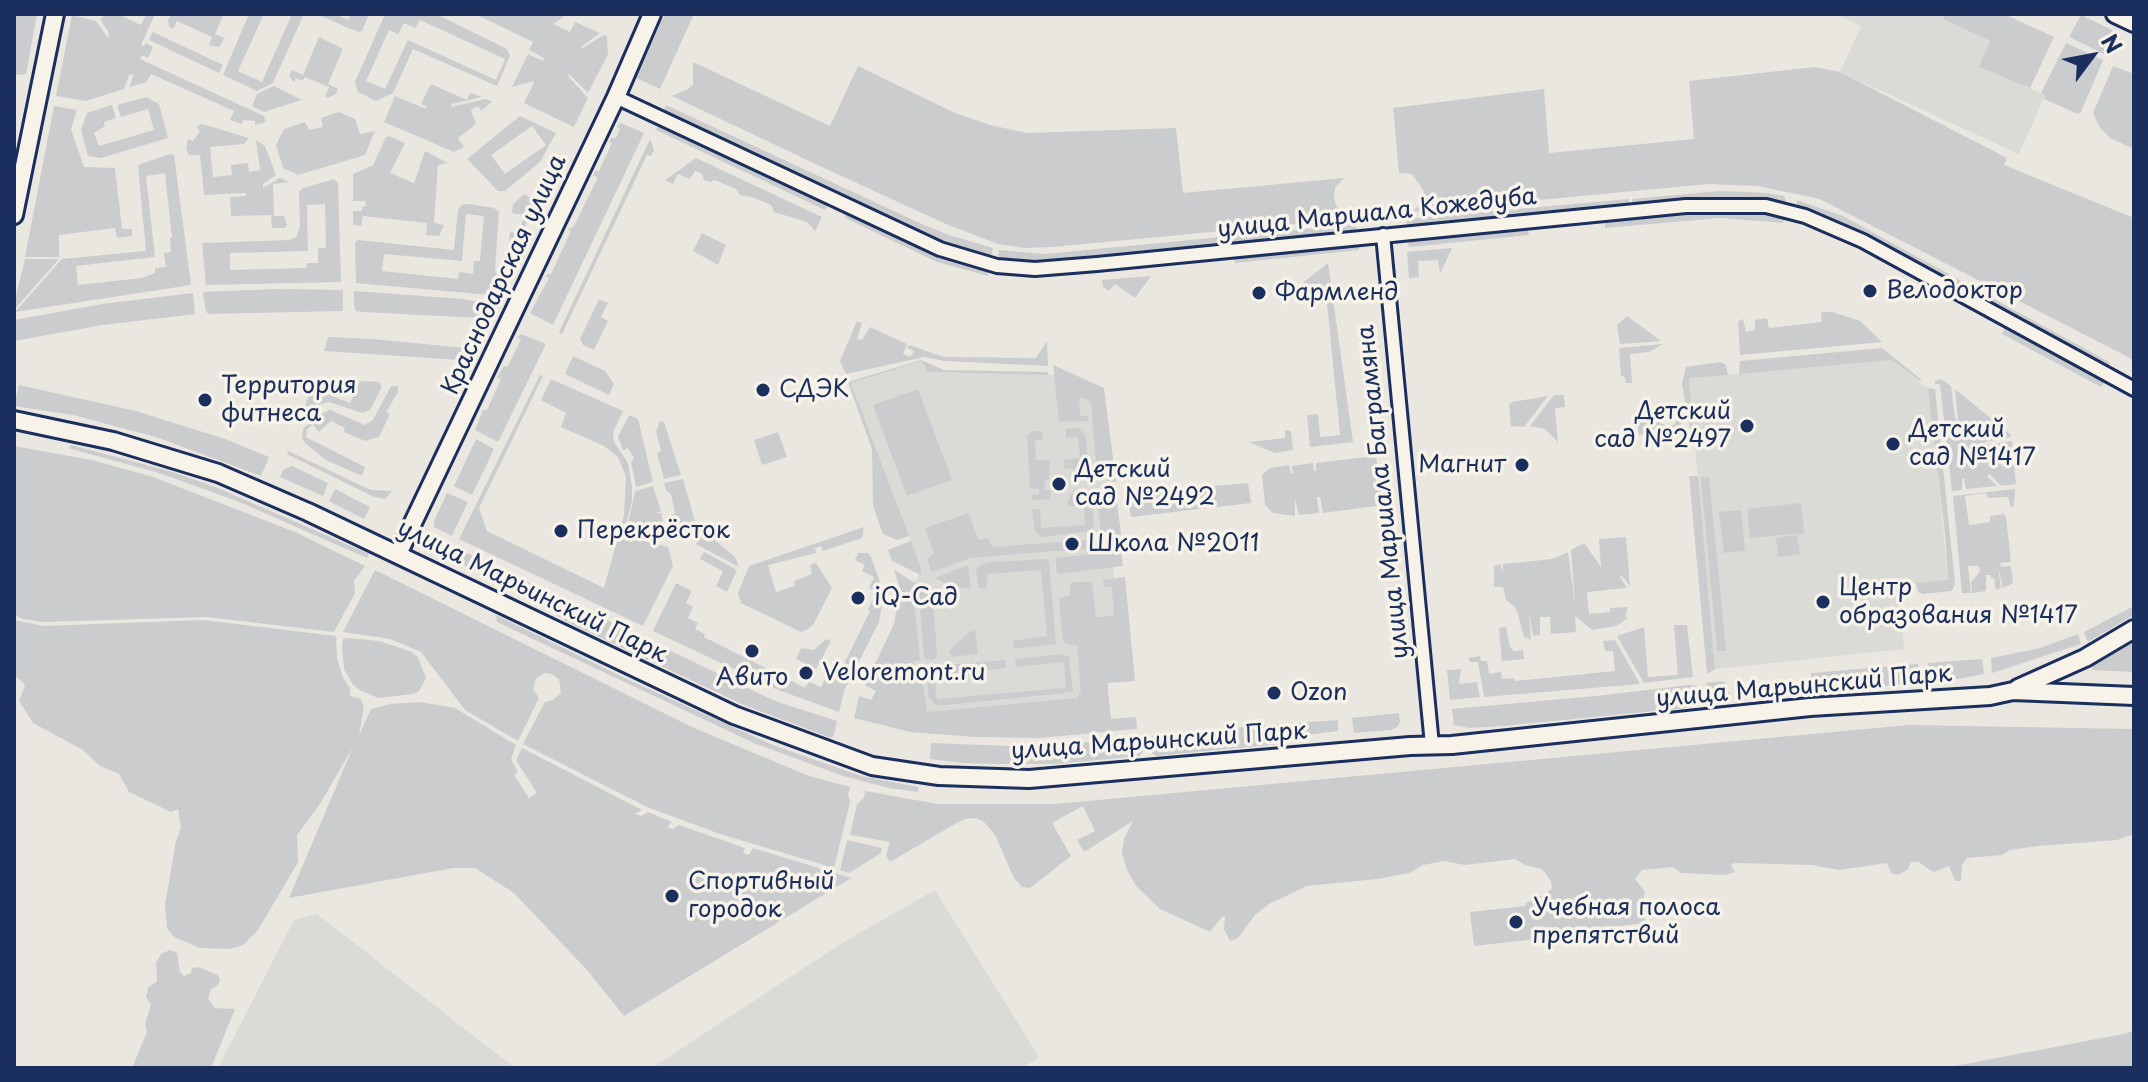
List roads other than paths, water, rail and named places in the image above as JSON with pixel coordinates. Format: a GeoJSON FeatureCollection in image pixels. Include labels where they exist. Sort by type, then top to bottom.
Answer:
{"type":"FeatureCollection","features":[{"type":"Feature","properties":{"kind":"main road"},"geometry":{"type":"LineString","coordinates":[[14,215],[55,14]]}},
{"type":"Feature","properties":{"kind":"main road","name":"Краснодарская улица"},"geometry":{"type":"LineString","coordinates":[[398,554],[616,97],[652,14]]}},
{"type":"Feature","properties":{"kind":"main road"},"geometry":{"type":"LineString","coordinates":[[2115,14],[2134,23]]}},
{"type":"Feature","properties":{"kind":"main road","name":"улица Марьинский Парк"},"geometry":{"type":"LineString","coordinates":[[14,420],[113,441],[218,473],[398,554],[734,715],[872,766],[939,776],[1029,779],[1432,745],[1810,707],[1990,696],[2013,691],[2134,696]]}},
{"type":"Feature","properties":{"kind":"main road"},"geometry":{"type":"LineString","coordinates":[[2013,691],[2085,658],[2134,629]]}},
{"type":"Feature","properties":{"kind":"street","name":"улица Маршала Кожедуба"},"geometry":{"type":"LineString","coordinates":[[616,97],[940,249],[997,266],[1035,269],[1082,265],[1672,207],[1766,206],[1805,216],[1863,241],[2134,389]]}},
{"type":"Feature","properties":{"kind":"street","name":"улица Маршала Баграмяна"},"geometry":{"type":"LineString","coordinates":[[1383,235],[1432,745]]}},
{"type":"Feature","properties":{"kind":"place","name":"Велодоктор"},"geometry":{"type":"Point","coordinates":[1870,291]}},
{"type":"Feature","properties":{"kind":"place","name":"Фармленд"},"geometry":{"type":"Point","coordinates":[1259,293]}},
{"type":"Feature","properties":{"kind":"place","name":"СДЭК"},"geometry":{"type":"Point","coordinates":[763,390]}},
{"type":"Feature","properties":{"kind":"place","name":"Территория фитнеса"},"geometry":{"type":"Point","coordinates":[205,400]}},
{"type":"Feature","properties":{"kind":"place","name":"Детский сад №2497"},"geometry":{"type":"Point","coordinates":[1747,426]}},
{"type":"Feature","properties":{"kind":"place","name":"Детский сад №1417"},"geometry":{"type":"Point","coordinates":[1893,444]}},
{"type":"Feature","properties":{"kind":"place","name":"Магнит"},"geometry":{"type":"Point","coordinates":[1522,465]}},
{"type":"Feature","properties":{"kind":"place","name":"Детский сад №2492"},"geometry":{"type":"Point","coordinates":[1059,484]}},
{"type":"Feature","properties":{"kind":"place","name":"Перекрёсток"},"geometry":{"type":"Point","coordinates":[561,531]}},
{"type":"Feature","properties":{"kind":"place","name":"Школа №2011"},"geometry":{"type":"Point","coordinates":[1072,544]}},
{"type":"Feature","properties":{"kind":"place","name":"iQ-Сад"},"geometry":{"type":"Point","coordinates":[858,598]}},
{"type":"Feature","properties":{"kind":"place","name":"Центр образования №1417"},"geometry":{"type":"Point","coordinates":[1823,602]}},
{"type":"Feature","properties":{"kind":"place","name":"Авито"},"geometry":{"type":"Point","coordinates":[752,651]}},
{"type":"Feature","properties":{"kind":"place","name":"Veloremont.ru"},"geometry":{"type":"Point","coordinates":[806,673]}},
{"type":"Feature","properties":{"kind":"place","name":"Ozon"},"geometry":{"type":"Point","coordinates":[1274,693]}},
{"type":"Feature","properties":{"kind":"place","name":"Спортивный городок"},"geometry":{"type":"Point","coordinates":[672,896]}},
{"type":"Feature","properties":{"kind":"place","name":"Учебная полоса препятствий"},"geometry":{"type":"Point","coordinates":[1516,922]}}]}
